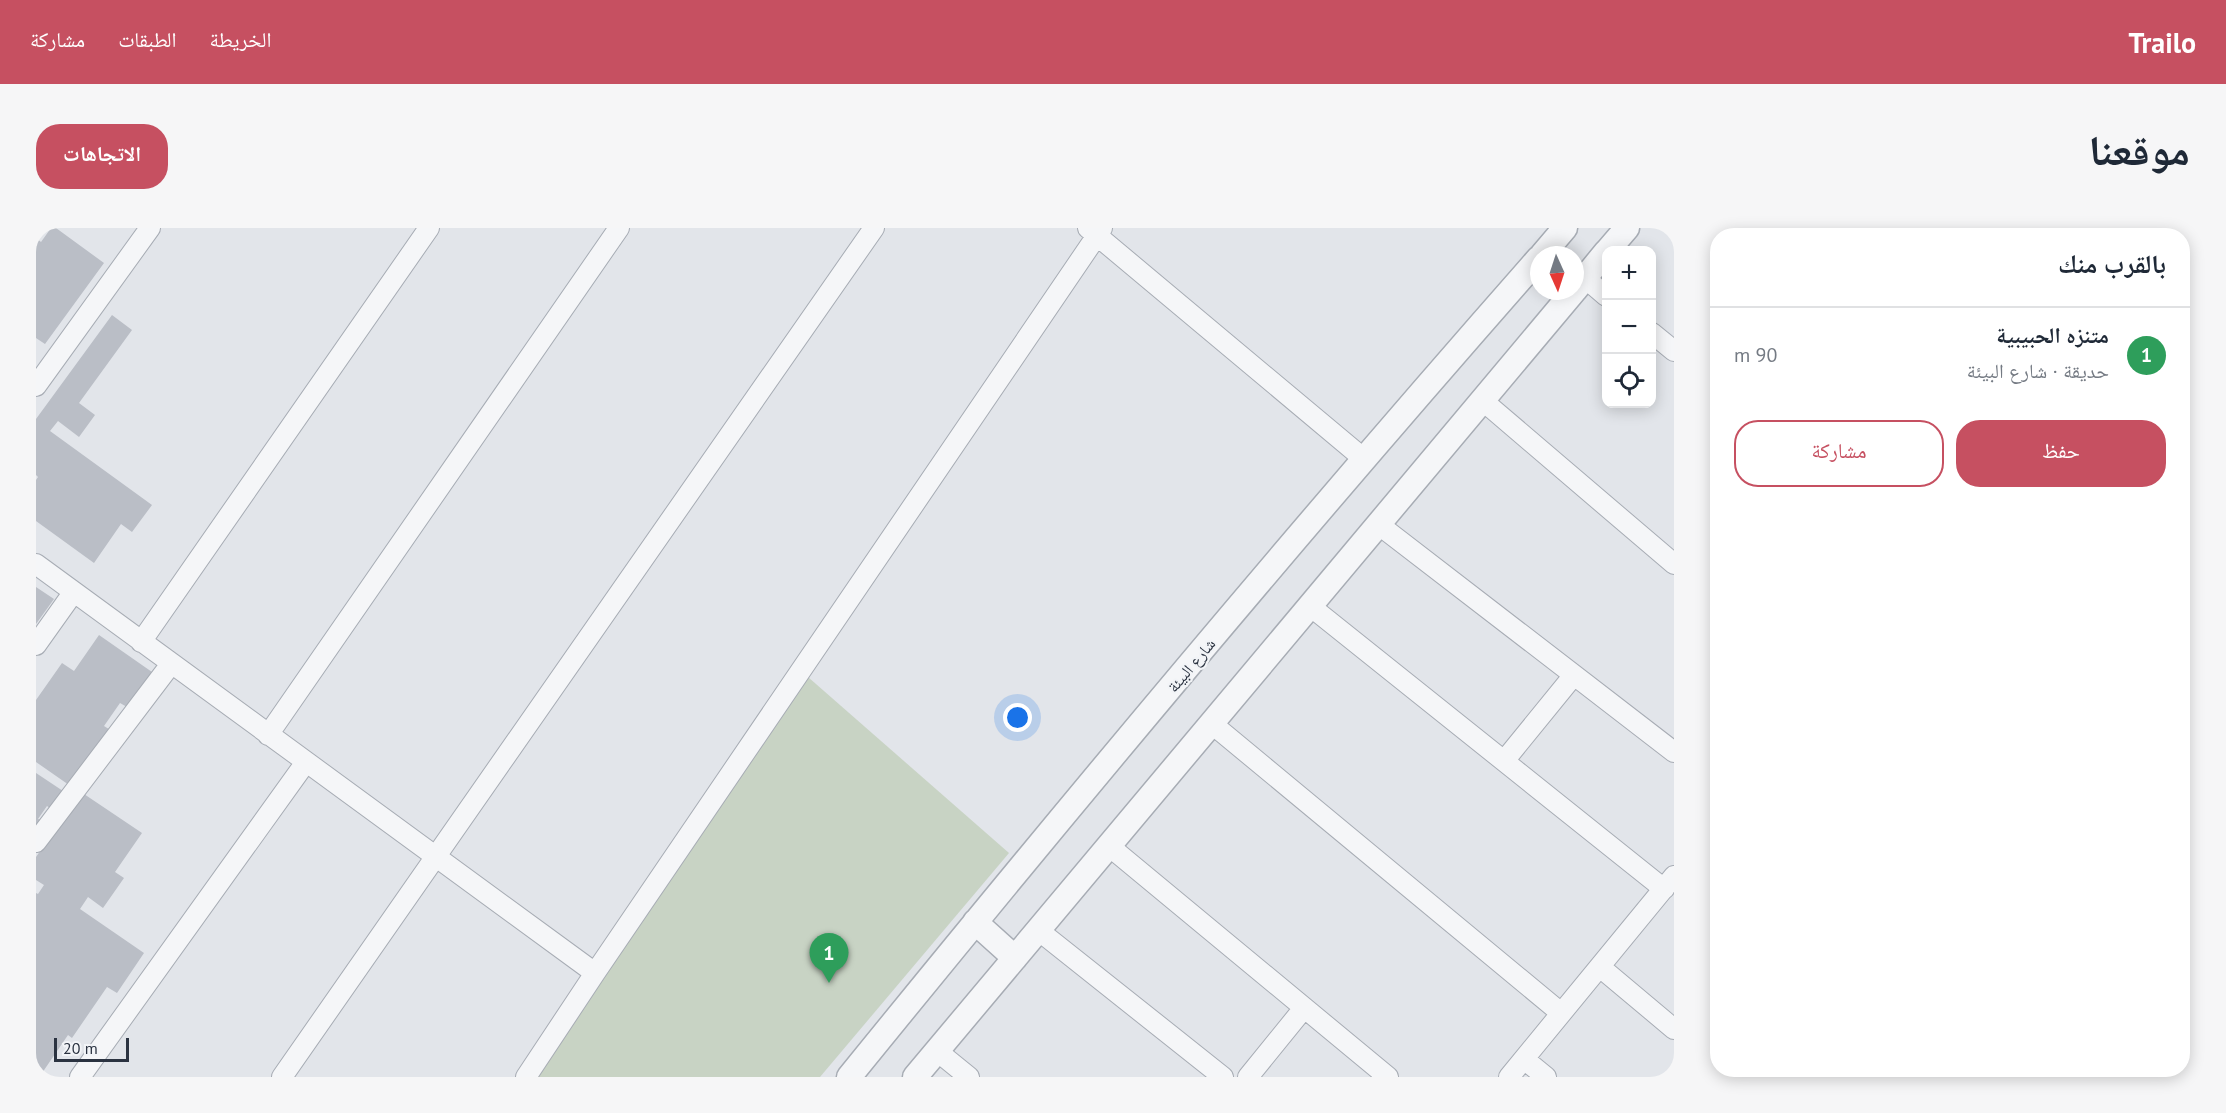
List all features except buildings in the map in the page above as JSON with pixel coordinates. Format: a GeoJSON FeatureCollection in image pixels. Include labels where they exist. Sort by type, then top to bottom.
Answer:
{"type":"FeatureCollection","features":[{"type":"Feature","properties":{"kind":"street"},"geometry":{"type":"LineString","coordinates":[[36,386],[43,362],[150,228]]}},
{"type":"Feature","properties":{"kind":"street"},"geometry":{"type":"LineString","coordinates":[[141,642],[429,228]]}},
{"type":"Feature","properties":{"kind":"street"},"geometry":{"type":"LineString","coordinates":[[268,735],[619,228]]}},
{"type":"Feature","properties":{"kind":"street"},"geometry":{"type":"LineString","coordinates":[[282,1077],[874,228]]}},
{"type":"Feature","properties":{"kind":"street","name":"شارع البيئة"},"geometry":{"type":"LineString","coordinates":[[1549,246],[1565,228]]}},
{"type":"Feature","properties":{"kind":"street"},"geometry":{"type":"LineString","coordinates":[[1611,246],[1627,228]]}},
{"type":"Feature","properties":{"kind":"street"},"geometry":{"type":"LineString","coordinates":[[526,1077],[1096,230],[1364,459]]}},
{"type":"Feature","properties":{"kind":"street"},"geometry":{"type":"LineString","coordinates":[[1584,279],[1602,257]]}},
{"type":"Feature","properties":{"kind":"street","name":"شارع البيئة"},"geometry":{"type":"LineString","coordinates":[[849,1077],[975,922],[1364,459],[1530,268]]}},
{"type":"Feature","properties":{"kind":"street"},"geometry":{"type":"LineString","coordinates":[[1584,288],[1602,295]]}},
{"type":"Feature","properties":{"kind":"street"},"geometry":{"type":"LineString","coordinates":[[915,1077],[1566,300]]}},
{"type":"Feature","properties":{"kind":"street"},"geometry":{"type":"LineString","coordinates":[[1656,336],[1674,351]]}},
{"type":"Feature","properties":{"kind":"street"},"geometry":{"type":"LineString","coordinates":[[1482,400],[1674,564]]}},
{"type":"Feature","properties":{"kind":"street"},"geometry":{"type":"LineString","coordinates":[[1378,524],[1674,752]]}},
{"type":"Feature","properties":{"kind":"street"},"geometry":{"type":"LineString","coordinates":[[36,564],[594,973]]}},
{"type":"Feature","properties":{"kind":"street"},"geometry":{"type":"LineString","coordinates":[[36,645],[73,592]]}},
{"type":"Feature","properties":{"kind":"street"},"geometry":{"type":"LineString","coordinates":[[1310,606],[1504,761],[1669,883],[1509,1077]]}},
{"type":"Feature","properties":{"kind":"street"},"geometry":{"type":"LineString","coordinates":[[36,842],[171,663]]}},
{"type":"Feature","properties":{"kind":"street"},"geometry":{"type":"LineString","coordinates":[[1504,761],[1574,675]]}},
{"type":"Feature","properties":{"kind":"street"},"geometry":{"type":"LineString","coordinates":[[1211,723],[1561,1013]]}},
{"type":"Feature","properties":{"kind":"street"},"geometry":{"type":"LineString","coordinates":[[80,1077],[306,762]]}},
{"type":"Feature","properties":{"kind":"street"},"geometry":{"type":"LineString","coordinates":[[1109,846],[1388,1077]]}},
{"type":"Feature","properties":{"kind":"street"},"geometry":{"type":"LineString","coordinates":[[975,922],[1015,958]]}},
{"type":"Feature","properties":{"kind":"street"},"geometry":{"type":"LineString","coordinates":[[1038,930],[1223,1077]]}},
{"type":"Feature","properties":{"kind":"street"},"geometry":{"type":"LineString","coordinates":[[1600,967],[1674,1029]]}},
{"type":"Feature","properties":{"kind":"street"},"geometry":{"type":"LineString","coordinates":[[1248,1077],[1304,1008]]}},
{"type":"Feature","properties":{"kind":"street"},"geometry":{"type":"LineString","coordinates":[[937,1051],[969,1077]]}},
{"type":"Feature","properties":{"kind":"street"},"geometry":{"type":"LineString","coordinates":[[1524,1059],[1546,1077]]}},
{"type":"Feature","properties":{"kind":"green space"},"geometry":{"type":"Polygon","coordinates":[[[800,670],[1009,853],[820,1077],[527,1077],[800,670]]]}},
{"type":"Feature","properties":{"kind":"place","name":"متنزه الحبيبية"},"geometry":{"type":"Point","coordinates":[829,983]}}]}
